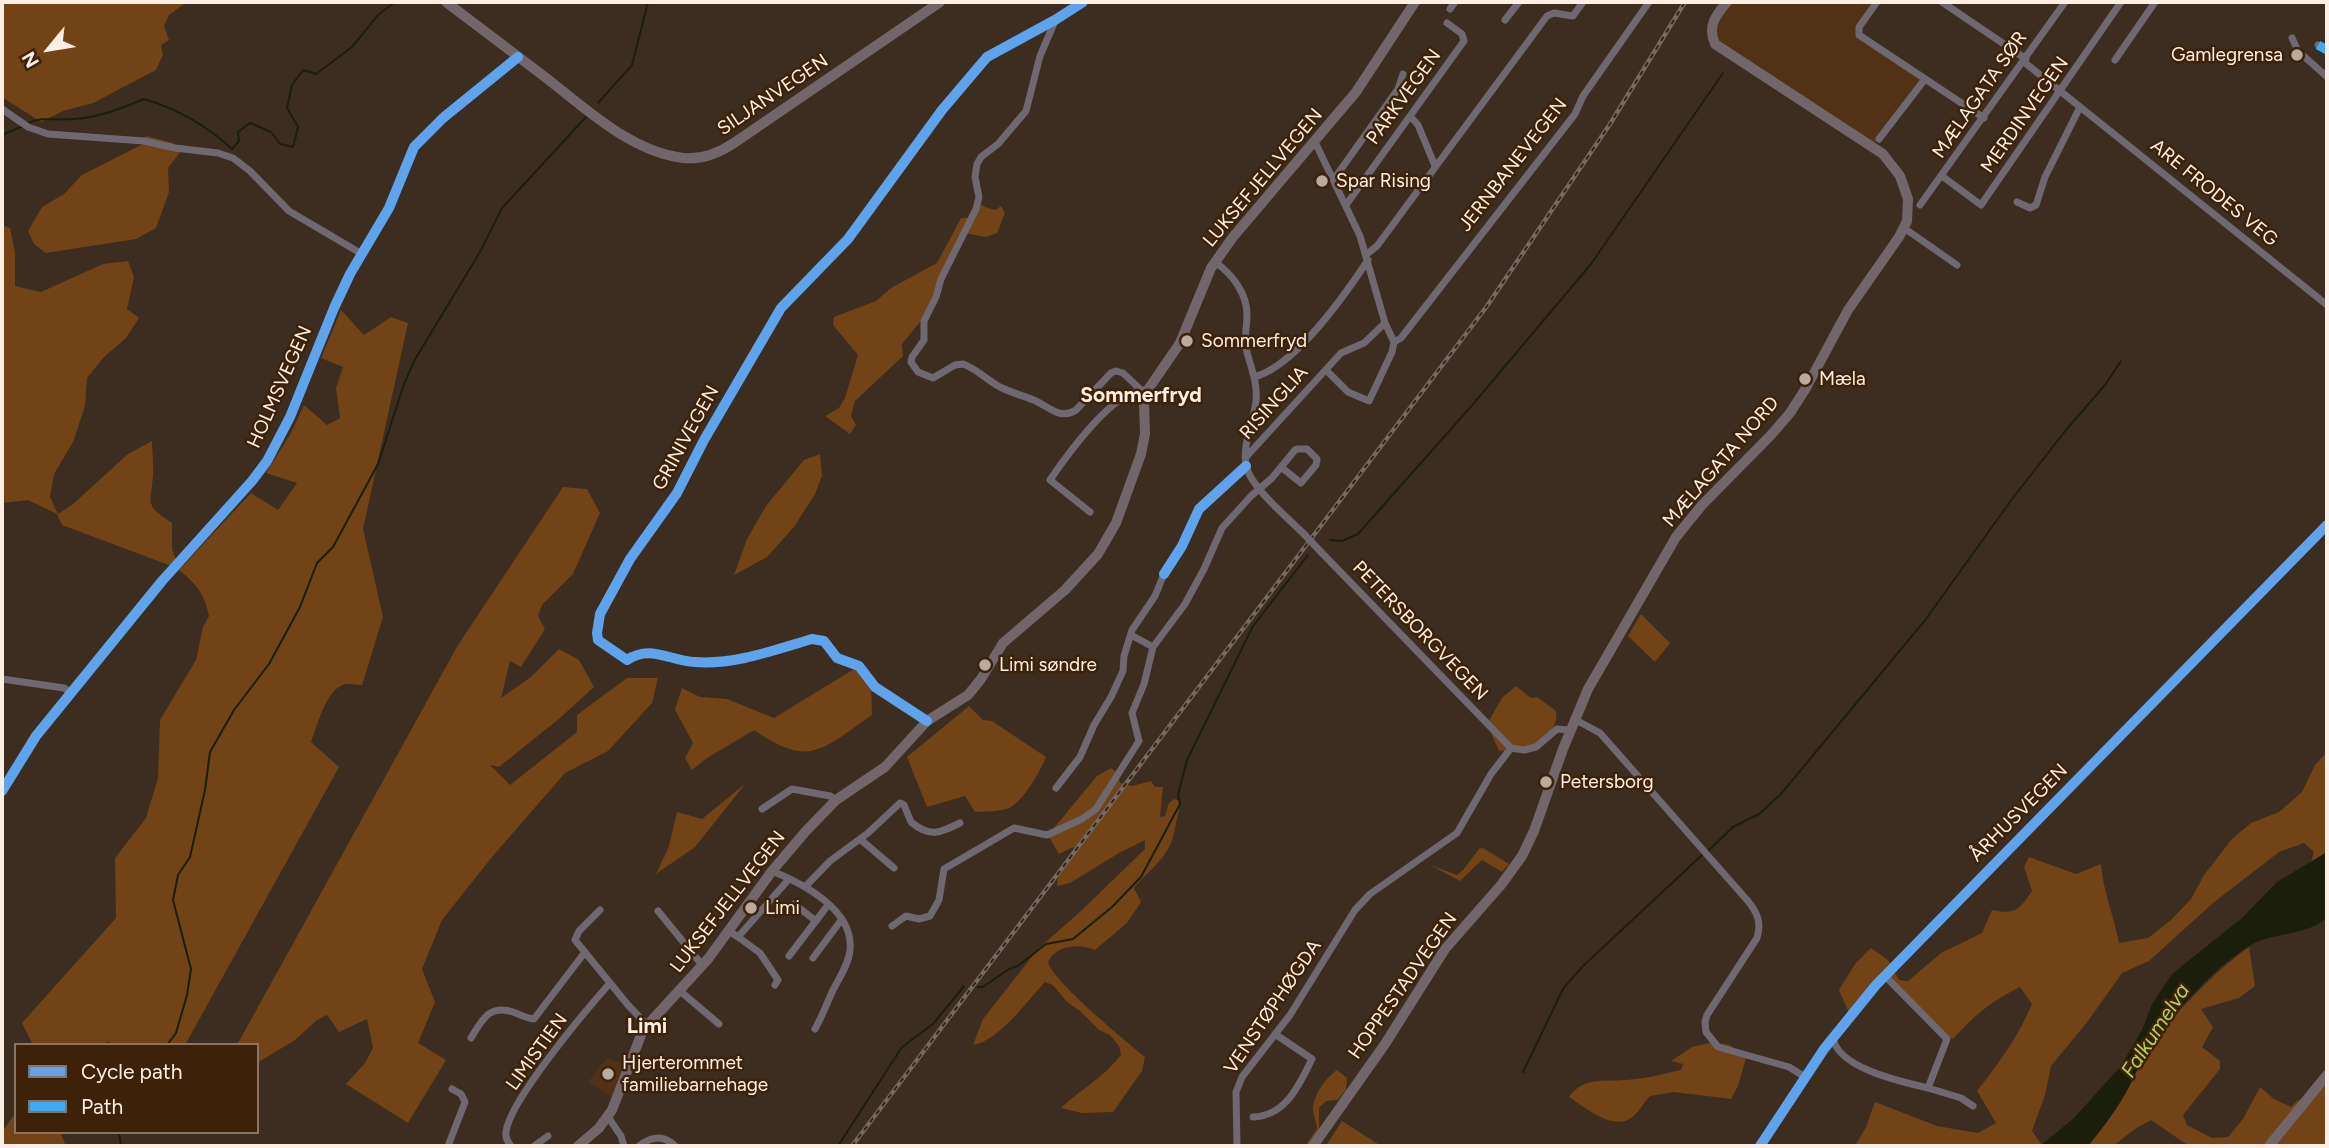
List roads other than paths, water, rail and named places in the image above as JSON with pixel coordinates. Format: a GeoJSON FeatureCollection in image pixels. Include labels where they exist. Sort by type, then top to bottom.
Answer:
{"type":"FeatureCollection","features":[{"type":"Feature","properties":{"kind":"main road","name":"SILJANVEGEN"},"geometry":{"type":"LineString","coordinates":[[446,2],[619,132],[665,154],[696,158],[717,153],[734,143],[940,2]]}},
{"type":"Feature","properties":{"kind":"main road","name":"LUKSEFJELLVEGEN"},"geometry":{"type":"LineString","coordinates":[[578,1146],[607,1117],[618,1097],[637,1039],[647,1024],[734,936],[772,871],[835,800],[885,767],[927,721],[968,695],[1003,643],[1065,590],[1104,547],[1116,523],[1141,454],[1144,390],[1184,336],[1215,262],[1371,72],[1415,2]]}},
{"type":"Feature","properties":{"kind":"main road"},"geometry":{"type":"LineString","coordinates":[[1727,2],[1712,23],[1711,32],[1715,44],[1882,154],[1903,182],[1908,199],[1905,225]]}},
{"type":"Feature","properties":{"kind":"main road","name":"MÆLAGATA NORD"},"geometry":{"type":"LineString","coordinates":[[1570,730],[1601,665],[1676,537],[1702,505],[1790,413],[1847,311],[1905,225]]}},
{"type":"Feature","properties":{"kind":"main road","name":"HOPPESTADVEGEN"},"geometry":{"type":"LineString","coordinates":[[1313,1146],[1385,1044],[1446,949],[1517,863],[1534,831],[1570,730]]}},
{"type":"Feature","properties":{"kind":"main road"},"geometry":{"type":"LineString","coordinates":[[2269,1146],[2327,1075]]}},
{"type":"Feature","properties":{"kind":"street","name":"GRINIVEGEN"},"geometry":{"type":"LineString","coordinates":[[927,721],[875,687],[864,670],[837,658],[824,641],[818,639],[760,655],[730,660],[696,663],[641,652],[627,660],[598,640],[600,614],[629,559],[677,493],[704,440],[781,308],[848,239],[942,110],[986,57],[1083,2]]}},
{"type":"Feature","properties":{"kind":"street"},"geometry":{"type":"LineString","coordinates":[[1450,9],[1455,2]]}},
{"type":"Feature","properties":{"kind":"street"},"geometry":{"type":"LineString","coordinates":[[1506,20],[1519,2]]}},
{"type":"Feature","properties":{"kind":"street"},"geometry":{"type":"LineString","coordinates":[[1254,377],[1273,370],[1331,314],[1367,257],[1547,16],[1554,13],[1573,16],[1584,2]]}},
{"type":"Feature","properties":{"kind":"street","name":"JERNBANEVEGEN"},"geometry":{"type":"LineString","coordinates":[[1394,342],[1401,338],[1464,254],[1552,145],[1649,2]]}},
{"type":"Feature","properties":{"kind":"street"},"geometry":{"type":"LineString","coordinates":[[1877,2],[1859,27],[1859,35],[1984,118]]}},
{"type":"Feature","properties":{"kind":"street","name":"ARE FRODES VEG"},"geometry":{"type":"LineString","coordinates":[[1942,2],[2025,60],[2327,305]]}},
{"type":"Feature","properties":{"kind":"street","name":"MÆLAGATA SØR"},"geometry":{"type":"LineString","coordinates":[[1920,205],[2066,2]]}},
{"type":"Feature","properties":{"kind":"street","name":"MERDINVEGEN"},"geometry":{"type":"LineString","coordinates":[[1942,176],[1981,205],[2121,2]]}},
{"type":"Feature","properties":{"kind":"street"},"geometry":{"type":"LineString","coordinates":[[2115,60],[2155,2]]}},
{"type":"Feature","properties":{"kind":"street"},"geometry":{"type":"LineString","coordinates":[[1055,20],[1040,56],[1026,111],[977,164],[975,177],[979,197],[976,209],[946,268],[924,321],[924,340],[912,357],[913,366],[918,372],[933,378],[955,365],[963,364],[1013,394],[1035,401],[1056,413],[1066,414],[1076,410],[1116,371],[1123,373],[1144,390],[1116,403],[1088,431],[1050,480],[1090,512]]}},
{"type":"Feature","properties":{"kind":"street","name":"PARKVEGEN"},"geometry":{"type":"LineString","coordinates":[[1346,205],[1464,41],[1462,34],[1447,23]]}},
{"type":"Feature","properties":{"kind":"street"},"geometry":{"type":"LineString","coordinates":[[2292,38],[2298,51],[2327,77]]}},
{"type":"Feature","properties":{"kind":"street"},"geometry":{"type":"LineString","coordinates":[[2318,45],[2327,50]]}},
{"type":"Feature","properties":{"kind":"street","name":"HOLMSVEGEN"},"geometry":{"type":"LineString","coordinates":[[2,791],[23,755],[72,693],[198,539],[263,467],[290,417],[334,308],[389,208],[414,147],[443,118],[518,57]]}},
{"type":"Feature","properties":{"kind":"street"},"geometry":{"type":"LineString","coordinates":[[1334,179],[1398,89],[1403,74]]}},
{"type":"Feature","properties":{"kind":"street"},"geometry":{"type":"LineString","coordinates":[[1879,139],[1925,79]]}},
{"type":"Feature","properties":{"kind":"street"},"geometry":{"type":"LineString","coordinates":[[2017,202],[2030,208],[2036,205],[2045,177],[2080,107]]}},
{"type":"Feature","properties":{"kind":"street"},"geometry":{"type":"LineString","coordinates":[[2,109],[27,126],[59,136],[136,140],[218,153],[233,158],[250,171],[289,211],[362,254]]}},
{"type":"Feature","properties":{"kind":"street"},"geometry":{"type":"LineString","coordinates":[[1410,116],[1418,125],[1435,166]]}},
{"type":"Feature","properties":{"kind":"street"},"geometry":{"type":"LineString","coordinates":[[1315,142],[1346,205],[1367,257],[1385,323],[1394,342]]}},
{"type":"Feature","properties":{"kind":"street"},"geometry":{"type":"LineString","coordinates":[[1905,225],[1956,265]]}},
{"type":"Feature","properties":{"kind":"street"},"geometry":{"type":"LineString","coordinates":[[1215,262],[1237,284],[1247,313],[1245,343],[1254,377],[1256,399],[1245,458]]}},
{"type":"Feature","properties":{"kind":"street","name":"RISINGLIA"},"geometry":{"type":"LineString","coordinates":[[1245,458],[1341,352],[1364,343],[1385,323]]}},
{"type":"Feature","properties":{"kind":"street","name":"RISINGLIA"},"geometry":{"type":"LineString","coordinates":[[1326,370],[1348,392],[1369,401],[1394,342]]}},
{"type":"Feature","properties":{"kind":"street"},"geometry":{"type":"LineString","coordinates":[[892,926],[906,916],[919,919],[930,916],[939,900],[944,869],[994,839],[1014,828],[1047,835],[1082,819],[1096,809],[1139,741],[1132,713],[1144,684],[1153,647],[1185,604],[1222,528],[1300,447],[1307,449],[1317,459],[1316,466],[1301,483],[1281,467]]}},
{"type":"Feature","properties":{"kind":"street","name":"PETERSBORGVEGEN"},"geometry":{"type":"LineString","coordinates":[[1245,458],[1249,474],[1259,489],[1511,748]]}},
{"type":"Feature","properties":{"kind":"street","name":"ÅRHUSVEGEN"},"geometry":{"type":"LineString","coordinates":[[1760,1146],[1824,1049],[1885,975],[2327,525]]}},
{"type":"Feature","properties":{"kind":"street"},"geometry":{"type":"LineString","coordinates":[[1056,788],[1080,757],[1094,724],[1111,697],[1122,671],[1131,635],[1155,596],[1164,574]]}},
{"type":"Feature","properties":{"kind":"street"},"geometry":{"type":"LineString","coordinates":[[1131,635],[1153,647]]}},
{"type":"Feature","properties":{"kind":"street"},"geometry":{"type":"LineString","coordinates":[[2,679],[64,688],[72,693]]}},
{"type":"Feature","properties":{"kind":"street"},"geometry":{"type":"LineString","coordinates":[[1574,719],[1600,733],[1753,908],[1760,926],[1755,943],[1707,1016],[1706,1032],[1718,1047],[1789,1067],[1805,1077]]}},
{"type":"Feature","properties":{"kind":"street"},"geometry":{"type":"LineString","coordinates":[[1511,748],[1536,747],[1557,729],[1570,730]]}},
{"type":"Feature","properties":{"kind":"street","name":"VENSTØPHØGDA"},"geometry":{"type":"LineString","coordinates":[[1237,1146],[1238,1085],[1247,1068],[1290,1015],[1358,905],[1376,889],[1457,833],[1491,774],[1511,748]]}},
{"type":"Feature","properties":{"kind":"street","name":"LUKSEFJELLVEGEN"},"geometry":{"type":"LineString","coordinates":[[762,809],[792,789],[830,796],[835,800]]}},
{"type":"Feature","properties":{"kind":"street"},"geometry":{"type":"LineString","coordinates":[[805,887],[830,861],[860,839],[900,803],[904,805],[911,822],[934,833],[960,823]]}},
{"type":"Feature","properties":{"kind":"street"},"geometry":{"type":"LineString","coordinates":[[860,839],[894,868]]}},
{"type":"Feature","properties":{"kind":"street"},"geometry":{"type":"LineString","coordinates":[[772,871],[805,887],[828,905],[842,919],[848,931],[849,957],[815,1029]]}},
{"type":"Feature","properties":{"kind":"street"},"geometry":{"type":"LineString","coordinates":[[775,985],[778,980],[760,953],[734,936],[789,879]]}},
{"type":"Feature","properties":{"kind":"street"},"geometry":{"type":"LineString","coordinates":[[794,904],[816,921]]}},
{"type":"Feature","properties":{"kind":"street"},"geometry":{"type":"LineString","coordinates":[[789,952],[828,905]]}},
{"type":"Feature","properties":{"kind":"street"},"geometry":{"type":"LineString","coordinates":[[600,910],[575,936],[584,952],[647,1024]]}},
{"type":"Feature","properties":{"kind":"street"},"geometry":{"type":"LineString","coordinates":[[658,911],[703,966]]}},
{"type":"Feature","properties":{"kind":"street"},"geometry":{"type":"LineString","coordinates":[[813,958],[842,919]]}},
{"type":"Feature","properties":{"kind":"street"},"geometry":{"type":"LineString","coordinates":[[471,1038],[485,1017],[496,1009],[534,1019],[584,952]]}},
{"type":"Feature","properties":{"kind":"street"},"geometry":{"type":"LineString","coordinates":[[1885,975],[1947,1039],[1928,1088]]}},
{"type":"Feature","properties":{"kind":"street","name":"LIMISTIEN"},"geometry":{"type":"LineString","coordinates":[[511,1146],[505,1133],[520,1100],[610,983]]}},
{"type":"Feature","properties":{"kind":"street"},"geometry":{"type":"LineString","coordinates":[[680,990],[719,1024]]}},
{"type":"Feature","properties":{"kind":"street"},"geometry":{"type":"LineString","coordinates":[[1252,1117],[1267,1115],[1287,1102],[1312,1059],[1275,1034]]}},
{"type":"Feature","properties":{"kind":"street"},"geometry":{"type":"LineString","coordinates":[[1833,1037],[1836,1047],[1866,1071],[1961,1098],[1973,1106]]}},
{"type":"Feature","properties":{"kind":"street"},"geometry":{"type":"LineString","coordinates":[[1824,1049],[1836,1047]]}},
{"type":"Feature","properties":{"kind":"street"},"geometry":{"type":"LineString","coordinates":[[448,1146],[465,1102],[461,1094],[452,1089]]}},
{"type":"Feature","properties":{"kind":"street"},"geometry":{"type":"LineString","coordinates":[[607,1117],[621,1136],[624,1146]]}},
{"type":"Feature","properties":{"kind":"street"},"geometry":{"type":"LineString","coordinates":[[534,1146],[548,1136]]}},
{"type":"Feature","properties":{"kind":"street"},"geometry":{"type":"LineString","coordinates":[[639,1146],[646,1140],[658,1138],[669,1140],[675,1146]]}},
{"type":"Feature","properties":{"kind":"water","name":"Falkumelva"},"geometry":{"type":"Polygon","coordinates":[[[2327,852],[2327,918],[2310,928],[2251,945],[2204,982],[2144,1051],[2121,1101],[2088,1146],[2040,1146],[2073,1119],[2121,1066],[2142,1030],[2152,1004],[2172,974],[2242,918],[2277,882],[2327,852]]]}},
{"type":"Feature","properties":{"kind":"waterway"},"geometry":{"type":"LineString","coordinates":[[28,123],[92,117],[144,99],[191,119],[232,149],[239,141],[238,132],[250,123],[271,132],[280,144],[293,147],[298,127],[287,108],[292,85],[303,70],[316,74],[352,47],[378,15],[395,2]]}},
{"type":"Feature","properties":{"kind":"waterway"},"geometry":{"type":"LineString","coordinates":[[598,103],[632,65],[648,2]]}},
{"type":"Feature","properties":{"kind":"waterway"},"geometry":{"type":"LineString","coordinates":[[1330,540],[1342,541],[1358,534],[1474,403],[1591,264],[1723,73]]}},
{"type":"Feature","properties":{"kind":"waterway"},"geometry":{"type":"LineString","coordinates":[[168,1043],[176,1033],[191,969],[173,900],[178,875],[190,857],[205,790],[210,752],[234,710],[269,664],[300,607],[317,563],[333,547],[378,464],[414,361],[480,252],[502,208],[586,117]]}},
{"type":"Feature","properties":{"kind":"waterway"},"geometry":{"type":"LineString","coordinates":[[2,135],[23,126]]}},
{"type":"Feature","properties":{"kind":"waterway"},"geometry":{"type":"LineString","coordinates":[[1707,852],[1733,827],[1759,814],[1781,794],[1926,619],[2012,499],[2105,385],[2121,361]]}},
{"type":"Feature","properties":{"kind":"waterway"},"geometry":{"type":"LineString","coordinates":[[978,987],[983,987],[1018,966],[1046,944],[1073,939],[1112,907],[1141,877],[1180,804],[1178,795],[1187,760],[1253,626],[1308,555]]}},
{"type":"Feature","properties":{"kind":"waterway"},"geometry":{"type":"LineString","coordinates":[[1523,1072],[1563,989],[1582,967],[1702,855]]}},
{"type":"Feature","properties":{"kind":"waterway"},"geometry":{"type":"LineString","coordinates":[[838,1146],[902,1047],[933,1024],[964,986]]}},
{"type":"Feature","properties":{"kind":"waterway"},"geometry":{"type":"LineString","coordinates":[[119,1134],[121,1146]]}},
{"type":"Feature","properties":{"kind":"railway"},"geometry":{"type":"LineString","coordinates":[[852,1146],[1487,306],[1610,124],[1685,2]]}},
{"type":"Feature","properties":{"kind":"place","name":"Gamlegrensa"},"geometry":{"type":"Point","coordinates":[2297,55]}},
{"type":"Feature","properties":{"kind":"place","name":"Spar Rising"},"geometry":{"type":"Point","coordinates":[1322,181]}},
{"type":"Feature","properties":{"kind":"place","name":"Sommerfryd"},"geometry":{"type":"Point","coordinates":[1187,341]}},
{"type":"Feature","properties":{"kind":"place","name":"Mæla"},"geometry":{"type":"Point","coordinates":[1805,379]}},
{"type":"Feature","properties":{"kind":"place","name":"Limi søndre"},"geometry":{"type":"Point","coordinates":[985,665]}},
{"type":"Feature","properties":{"kind":"place","name":"Petersborg"},"geometry":{"type":"Point","coordinates":[1546,782]}},
{"type":"Feature","properties":{"kind":"place","name":"Limi"},"geometry":{"type":"Point","coordinates":[751,908]}},
{"type":"Feature","properties":{"kind":"place","name":"Hjerterommet familiebarnehage"},"geometry":{"type":"Point","coordinates":[608,1074]}},
{"type":"Feature","properties":{"kind":"district","name":"Sommerfryd"},"geometry":{"type":"Point","coordinates":[1141,396]}},
{"type":"Feature","properties":{"kind":"district","name":"Limi"},"geometry":{"type":"Point","coordinates":[647,1027]}}]}
